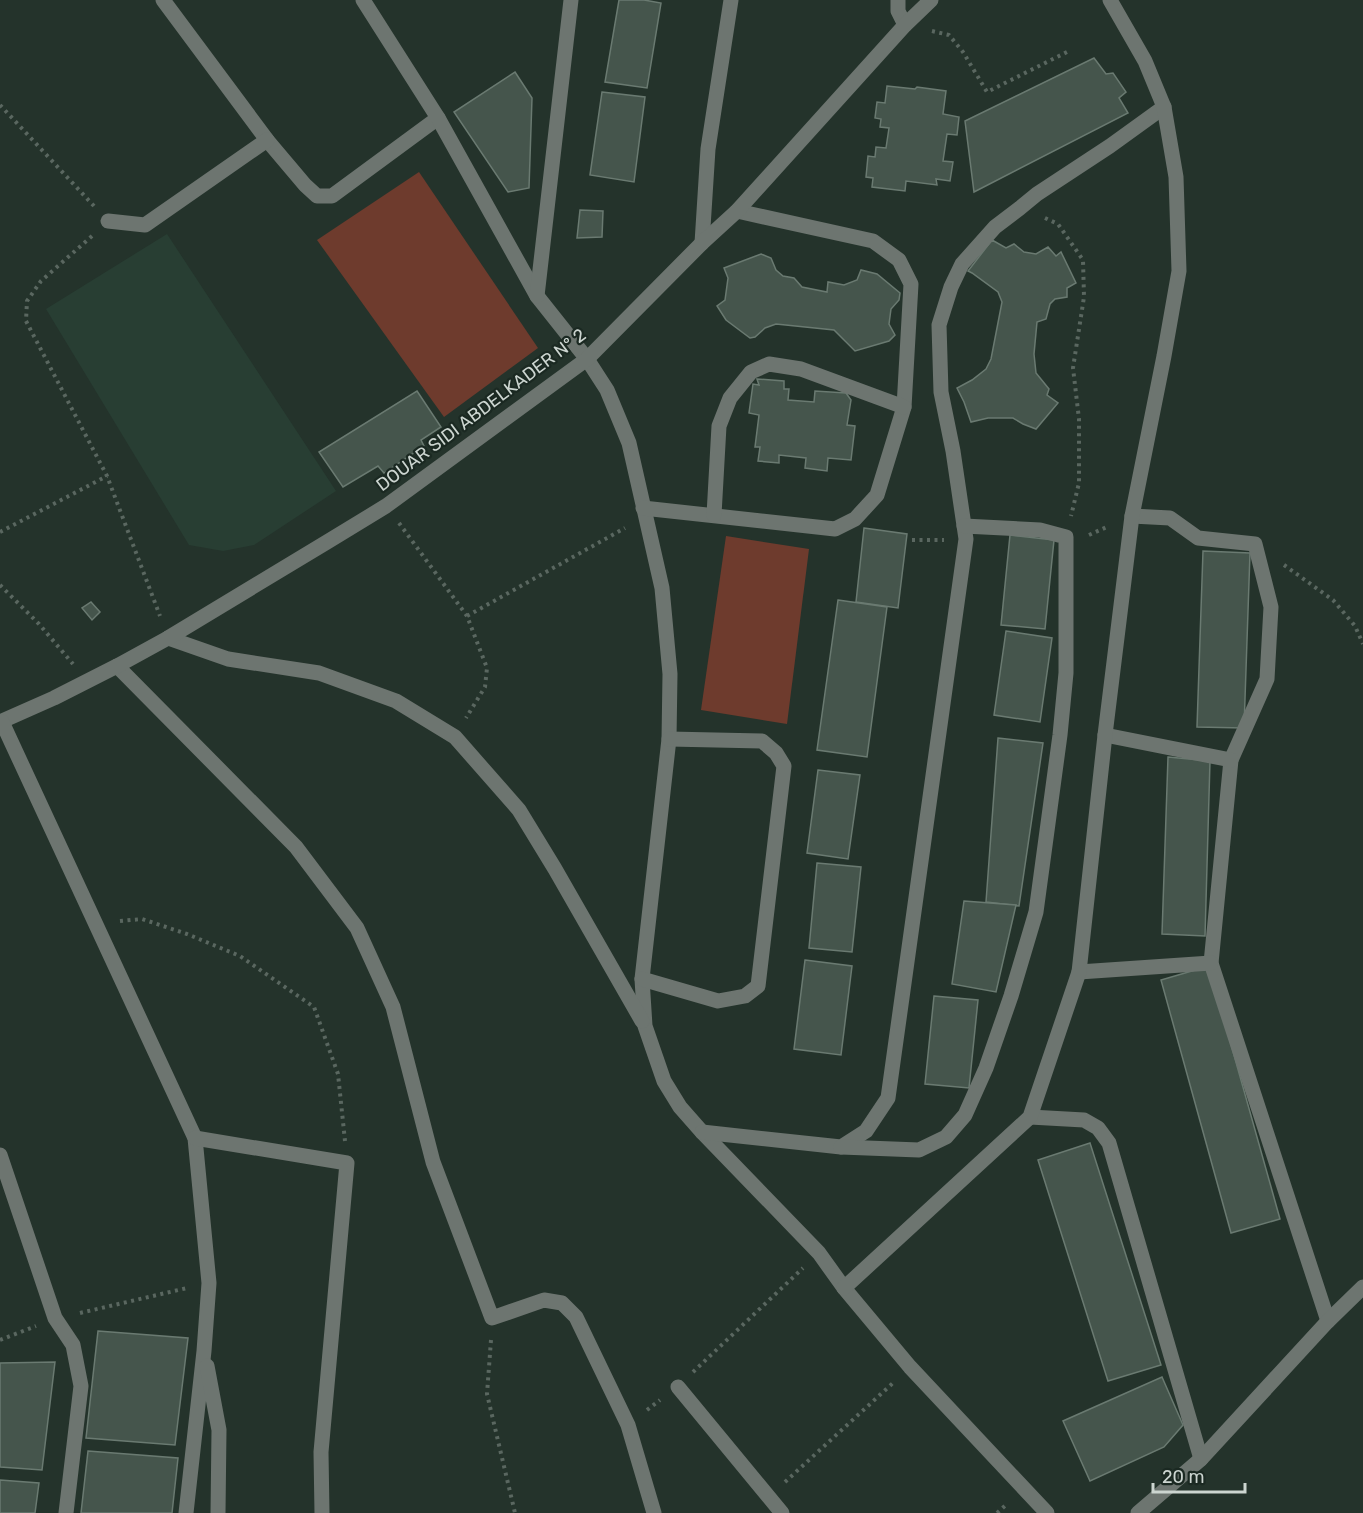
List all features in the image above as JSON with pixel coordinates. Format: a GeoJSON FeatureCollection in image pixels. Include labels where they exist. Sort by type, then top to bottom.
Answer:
{"type":"FeatureCollection","features":[{"type":"Feature","properties":{"kind":"street"},"geometry":{"type":"LineString","coordinates":[[164,0],[267,140],[305,186],[317,196],[332,196],[438,118]]}},
{"type":"Feature","properties":{"kind":"street"},"geometry":{"type":"LineString","coordinates":[[363,0],[438,118],[537,296],[587,359],[608,390],[629,443],[662,588],[670,674],[669,739],[642,979],[645,1026]]}},
{"type":"Feature","properties":{"kind":"street"},"geometry":{"type":"LineString","coordinates":[[537,296],[571,0]]}},
{"type":"Feature","properties":{"kind":"street"},"geometry":{"type":"LineString","coordinates":[[702,243],[708,149],[731,0]]}},
{"type":"Feature","properties":{"kind":"street"},"geometry":{"type":"LineString","coordinates":[[898,0],[898,11],[905,25]]}},
{"type":"Feature","properties":{"kind":"street","name":"DOUAR SIDI ABDELKADER N° 2"},"geometry":{"type":"LineString","coordinates":[[1,722],[117,666],[168,638],[386,506],[587,359],[702,243],[737,211],[905,25],[931,0]]}},
{"type":"Feature","properties":{"kind":"street"},"geometry":{"type":"LineString","coordinates":[[844,1288],[1030,1117],[1079,972],[1132,516],[1179,271],[1176,177],[1164,107],[1145,61],[1110,0]]}},
{"type":"Feature","properties":{"kind":"street"},"geometry":{"type":"LineString","coordinates":[[841,1147],[866,1131],[888,1098],[965,533],[953,451],[941,392],[939,325],[951,287],[962,264],[995,227],[1037,194],[1164,107]]}},
{"type":"Feature","properties":{"kind":"street"},"geometry":{"type":"LineString","coordinates":[[108,221],[145,225],[267,140]]}},
{"type":"Feature","properties":{"kind":"street"},"geometry":{"type":"LineString","coordinates":[[643,508],[835,529],[855,519],[877,495],[904,407],[911,284],[899,260],[873,242],[737,211]]}},
{"type":"Feature","properties":{"kind":"street"},"geometry":{"type":"LineString","coordinates":[[714,515],[719,426],[730,398],[751,372],[769,364],[801,369],[904,407]]}},
{"type":"Feature","properties":{"kind":"street"},"geometry":{"type":"LineString","coordinates":[[1132,516],[1170,518],[1198,538],[1255,544],[1271,607],[1267,679],[1231,760],[1211,963],[1328,1322]]}},
{"type":"Feature","properties":{"kind":"street"},"geometry":{"type":"LineString","coordinates":[[702,1132],[841,1147],[919,1150],[946,1137],[965,1116],[986,1068],[1011,996],[1035,912],[1060,735],[1066,673],[1066,537],[1040,530],[965,533]]}},
{"type":"Feature","properties":{"kind":"street"},"geometry":{"type":"LineString","coordinates":[[168,638],[228,659],[319,673],[396,701],[455,737],[519,810],[555,868],[645,1026],[664,1081],[680,1107],[819,1253],[844,1288],[910,1367],[1047,1513]]}},
{"type":"Feature","properties":{"kind":"street"},"geometry":{"type":"LineString","coordinates":[[117,666],[296,847],[357,928],[393,1007],[433,1162],[492,1318],[544,1300],[562,1303],[576,1317],[628,1425],[654,1513]]}},
{"type":"Feature","properties":{"kind":"street"},"geometry":{"type":"LineString","coordinates":[[1,722],[195,1138],[209,1282],[204,1351],[186,1513]]}},
{"type":"Feature","properties":{"kind":"street"},"geometry":{"type":"LineString","coordinates":[[1105,735],[1231,760]]}},
{"type":"Feature","properties":{"kind":"street"},"geometry":{"type":"LineString","coordinates":[[642,979],[718,1001],[745,996],[758,986],[784,766],[776,753],[762,741],[669,739]]}},
{"type":"Feature","properties":{"kind":"street"},"geometry":{"type":"LineString","coordinates":[[1079,972],[1211,963]]}},
{"type":"Feature","properties":{"kind":"street"},"geometry":{"type":"LineString","coordinates":[[1030,1117],[1084,1120],[1098,1128],[1109,1143],[1201,1459]]}},
{"type":"Feature","properties":{"kind":"street"},"geometry":{"type":"LineString","coordinates":[[195,1138],[347,1162],[321,1452],[322,1513]]}},
{"type":"Feature","properties":{"kind":"street"},"geometry":{"type":"LineString","coordinates":[[0,1155],[55,1318],[73,1346],[81,1386],[66,1513]]}},
{"type":"Feature","properties":{"kind":"street"},"geometry":{"type":"LineString","coordinates":[[1138,1513],[1201,1459],[1363,1287]]}},
{"type":"Feature","properties":{"kind":"street"},"geometry":{"type":"LineString","coordinates":[[204,1351],[219,1430],[218,1513]]}},
{"type":"Feature","properties":{"kind":"street"},"geometry":{"type":"LineString","coordinates":[[678,1387],[782,1513]]}},
{"type":"Feature","properties":{"kind":"path"},"geometry":{"type":"LineString","coordinates":[[949,35],[963,52],[987,92],[1067,52]]}},
{"type":"Feature","properties":{"kind":"path"},"geometry":{"type":"LineString","coordinates":[[0,105],[108,221],[42,281],[27,301],[26,321],[107,476],[168,638]]}},
{"type":"Feature","properties":{"kind":"path"},"geometry":{"type":"LineString","coordinates":[[1020,208],[1058,224],[1083,260],[1084,297],[1073,368],[1079,419],[1079,483],[1066,537]]}},
{"type":"Feature","properties":{"kind":"path"},"geometry":{"type":"LineString","coordinates":[[0,532],[107,476]]}},
{"type":"Feature","properties":{"kind":"path"},"geometry":{"type":"LineString","coordinates":[[386,506],[467,616],[487,668],[485,687],[455,737]]}},
{"type":"Feature","properties":{"kind":"path"},"geometry":{"type":"LineString","coordinates":[[1088,535],[1132,516]]}},
{"type":"Feature","properties":{"kind":"path"},"geometry":{"type":"LineString","coordinates":[[467,616],[625,528]]}},
{"type":"Feature","properties":{"kind":"path"},"geometry":{"type":"LineString","coordinates":[[912,540],[965,533]]}},
{"type":"Feature","properties":{"kind":"path"},"geometry":{"type":"LineString","coordinates":[[1255,544],[1333,600],[1355,626],[1363,644]]}},
{"type":"Feature","properties":{"kind":"path"},"geometry":{"type":"LineString","coordinates":[[0,585],[39,624],[87,681]]}},
{"type":"Feature","properties":{"kind":"path"},"geometry":{"type":"LineString","coordinates":[[95,923],[142,919],[187,934],[240,956],[314,1007],[338,1074],[347,1162]]}},
{"type":"Feature","properties":{"kind":"path"},"geometry":{"type":"LineString","coordinates":[[628,1425],[678,1387],[819,1253]]}},
{"type":"Feature","properties":{"kind":"path"},"geometry":{"type":"LineString","coordinates":[[0,1340],[55,1318],[209,1282]]}},
{"type":"Feature","properties":{"kind":"path"},"geometry":{"type":"LineString","coordinates":[[492,1318],[487,1394],[515,1513]]}},
{"type":"Feature","properties":{"kind":"path"},"geometry":{"type":"LineString","coordinates":[[768,1497],[910,1367]]}},
{"type":"Feature","properties":{"kind":"shaded area"},"geometry":{"type":"Polygon","coordinates":[[[419,172],[538,348],[444,417],[317,240],[419,172]]]}},
{"type":"Feature","properties":{"kind":"shaded area"},"geometry":{"type":"Polygon","coordinates":[[[167,234],[336,491],[254,545],[223,551],[189,545],[46,309],[167,234]]]}},
{"type":"Feature","properties":{"kind":"shaded area"},"geometry":{"type":"Polygon","coordinates":[[[726,536],[809,549],[787,724],[701,710],[726,536]]]}},
{"type":"Feature","properties":{"kind":"building"},"geometry":{"type":"Polygon","coordinates":[[[619,0],[661,3],[647,88],[605,82],[619,0]]]}},
{"type":"Feature","properties":{"kind":"building"},"geometry":{"type":"Polygon","coordinates":[[[1094,58],[1106,74],[1113,73],[1126,92],[1119,98],[1128,113],[974,192],[965,121],[1094,58]]]}},
{"type":"Feature","properties":{"kind":"building"},"geometry":{"type":"Polygon","coordinates":[[[515,72],[532,98],[529,188],[508,192],[454,112],[515,72]]]}},
{"type":"Feature","properties":{"kind":"building"},"geometry":{"type":"Polygon","coordinates":[[[887,86],[946,91],[943,114],[959,117],[957,135],[947,134],[943,161],[953,162],[950,181],[936,179],[937,185],[906,181],[905,191],[872,187],[873,178],[866,177],[868,156],[875,157],[876,147],[886,148],[889,128],[880,127],[881,119],[875,118],[877,102],[885,103],[887,86]]]}},
{"type":"Feature","properties":{"kind":"building"},"geometry":{"type":"Polygon","coordinates":[[[602,92],[645,97],[634,182],[590,175],[602,92]]]}},
{"type":"Feature","properties":{"kind":"building"},"geometry":{"type":"Polygon","coordinates":[[[580,210],[603,211],[602,237],[577,238],[580,210]]]}},
{"type":"Feature","properties":{"kind":"building"},"geometry":{"type":"Polygon","coordinates":[[[992,240],[1006,248],[1014,244],[1024,252],[1036,254],[1048,247],[1056,256],[1061,252],[1076,283],[1067,288],[1067,297],[1055,299],[1050,304],[1046,319],[1037,322],[1034,354],[1036,373],[1049,389],[1047,395],[1058,403],[1036,429],[1013,418],[988,418],[971,422],[957,388],[986,369],[991,359],[1002,302],[998,292],[968,271],[992,240]]]}},
{"type":"Feature","properties":{"kind":"building"},"geometry":{"type":"Polygon","coordinates":[[[761,254],[771,258],[776,270],[783,276],[794,278],[802,287],[827,292],[828,282],[844,285],[857,280],[861,270],[877,274],[900,293],[899,300],[891,309],[889,324],[895,335],[889,341],[855,351],[834,330],[776,324],[750,338],[726,320],[717,306],[725,300],[728,278],[724,268],[761,254]]]}},
{"type":"Feature","properties":{"kind":"building"},"geometry":{"type":"Polygon","coordinates":[[[757,379],[784,381],[784,389],[789,389],[788,400],[814,402],[815,391],[846,393],[851,400],[847,425],[855,426],[851,460],[828,458],[827,471],[805,468],[806,458],[779,455],[779,463],[758,461],[760,447],[755,447],[759,415],[749,413],[753,384],[759,385],[757,379]]]}},
{"type":"Feature","properties":{"kind":"building"},"geometry":{"type":"Polygon","coordinates":[[[417,391],[441,427],[421,440],[424,446],[384,473],[378,466],[343,487],[319,452],[417,391]]]}},
{"type":"Feature","properties":{"kind":"building"},"geometry":{"type":"Polygon","coordinates":[[[864,528],[907,534],[898,608],[856,602],[864,528]]]}},
{"type":"Feature","properties":{"kind":"building"},"geometry":{"type":"Polygon","coordinates":[[[1010,535],[1054,540],[1045,629],[1001,625],[1010,535]]]}},
{"type":"Feature","properties":{"kind":"building"},"geometry":{"type":"Polygon","coordinates":[[[1203,551],[1250,553],[1244,728],[1197,727],[1203,551]]]}},
{"type":"Feature","properties":{"kind":"building"},"geometry":{"type":"Polygon","coordinates":[[[838,600],[887,607],[867,757],[817,750],[838,600]]]}},
{"type":"Feature","properties":{"kind":"building"},"geometry":{"type":"Polygon","coordinates":[[[91,602],[100,612],[92,620],[82,608],[91,602]]]}},
{"type":"Feature","properties":{"kind":"building"},"geometry":{"type":"Polygon","coordinates":[[[1006,631],[1052,638],[1040,722],[994,715],[1006,631]]]}},
{"type":"Feature","properties":{"kind":"building"},"geometry":{"type":"Polygon","coordinates":[[[998,738],[1043,743],[1019,906],[986,902],[998,738]]]}},
{"type":"Feature","properties":{"kind":"building"},"geometry":{"type":"Polygon","coordinates":[[[1168,757],[1210,761],[1205,936],[1162,934],[1168,757]]]}},
{"type":"Feature","properties":{"kind":"building"},"geometry":{"type":"Polygon","coordinates":[[[818,770],[860,775],[848,859],[807,853],[818,770]]]}},
{"type":"Feature","properties":{"kind":"building"},"geometry":{"type":"Polygon","coordinates":[[[817,863],[861,867],[852,952],[809,948],[817,863]]]}},
{"type":"Feature","properties":{"kind":"building"},"geometry":{"type":"Polygon","coordinates":[[[964,901],[1016,905],[996,992],[952,984],[964,901]]]}},
{"type":"Feature","properties":{"kind":"building"},"geometry":{"type":"Polygon","coordinates":[[[805,960],[852,966],[841,1055],[794,1049],[805,960]]]}},
{"type":"Feature","properties":{"kind":"building"},"geometry":{"type":"Polygon","coordinates":[[[1209,966],[1280,1219],[1231,1233],[1161,980],[1209,966]]]}},
{"type":"Feature","properties":{"kind":"building"},"geometry":{"type":"Polygon","coordinates":[[[934,996],[978,1000],[969,1088],[925,1084],[934,996]]]}},
{"type":"Feature","properties":{"kind":"building"},"geometry":{"type":"Polygon","coordinates":[[[1090,1143],[1161,1365],[1108,1381],[1038,1160],[1090,1143]]]}},
{"type":"Feature","properties":{"kind":"building"},"geometry":{"type":"Polygon","coordinates":[[[98,1331],[188,1338],[175,1445],[86,1438],[98,1331]]]}},
{"type":"Feature","properties":{"kind":"building"},"geometry":{"type":"Polygon","coordinates":[[[55,1362],[42,1470],[0,1467],[0,1363],[55,1362]]]}},
{"type":"Feature","properties":{"kind":"building"},"geometry":{"type":"Polygon","coordinates":[[[1162,1377],[1183,1425],[1164,1447],[1090,1481],[1063,1421],[1162,1377]]]}},
{"type":"Feature","properties":{"kind":"building"},"geometry":{"type":"Polygon","coordinates":[[[88,1451],[178,1458],[172,1513],[81,1513],[88,1451]]]}},
{"type":"Feature","properties":{"kind":"building"},"geometry":{"type":"Polygon","coordinates":[[[0,1480],[39,1483],[35,1513],[0,1513],[0,1480]]]}}]}
